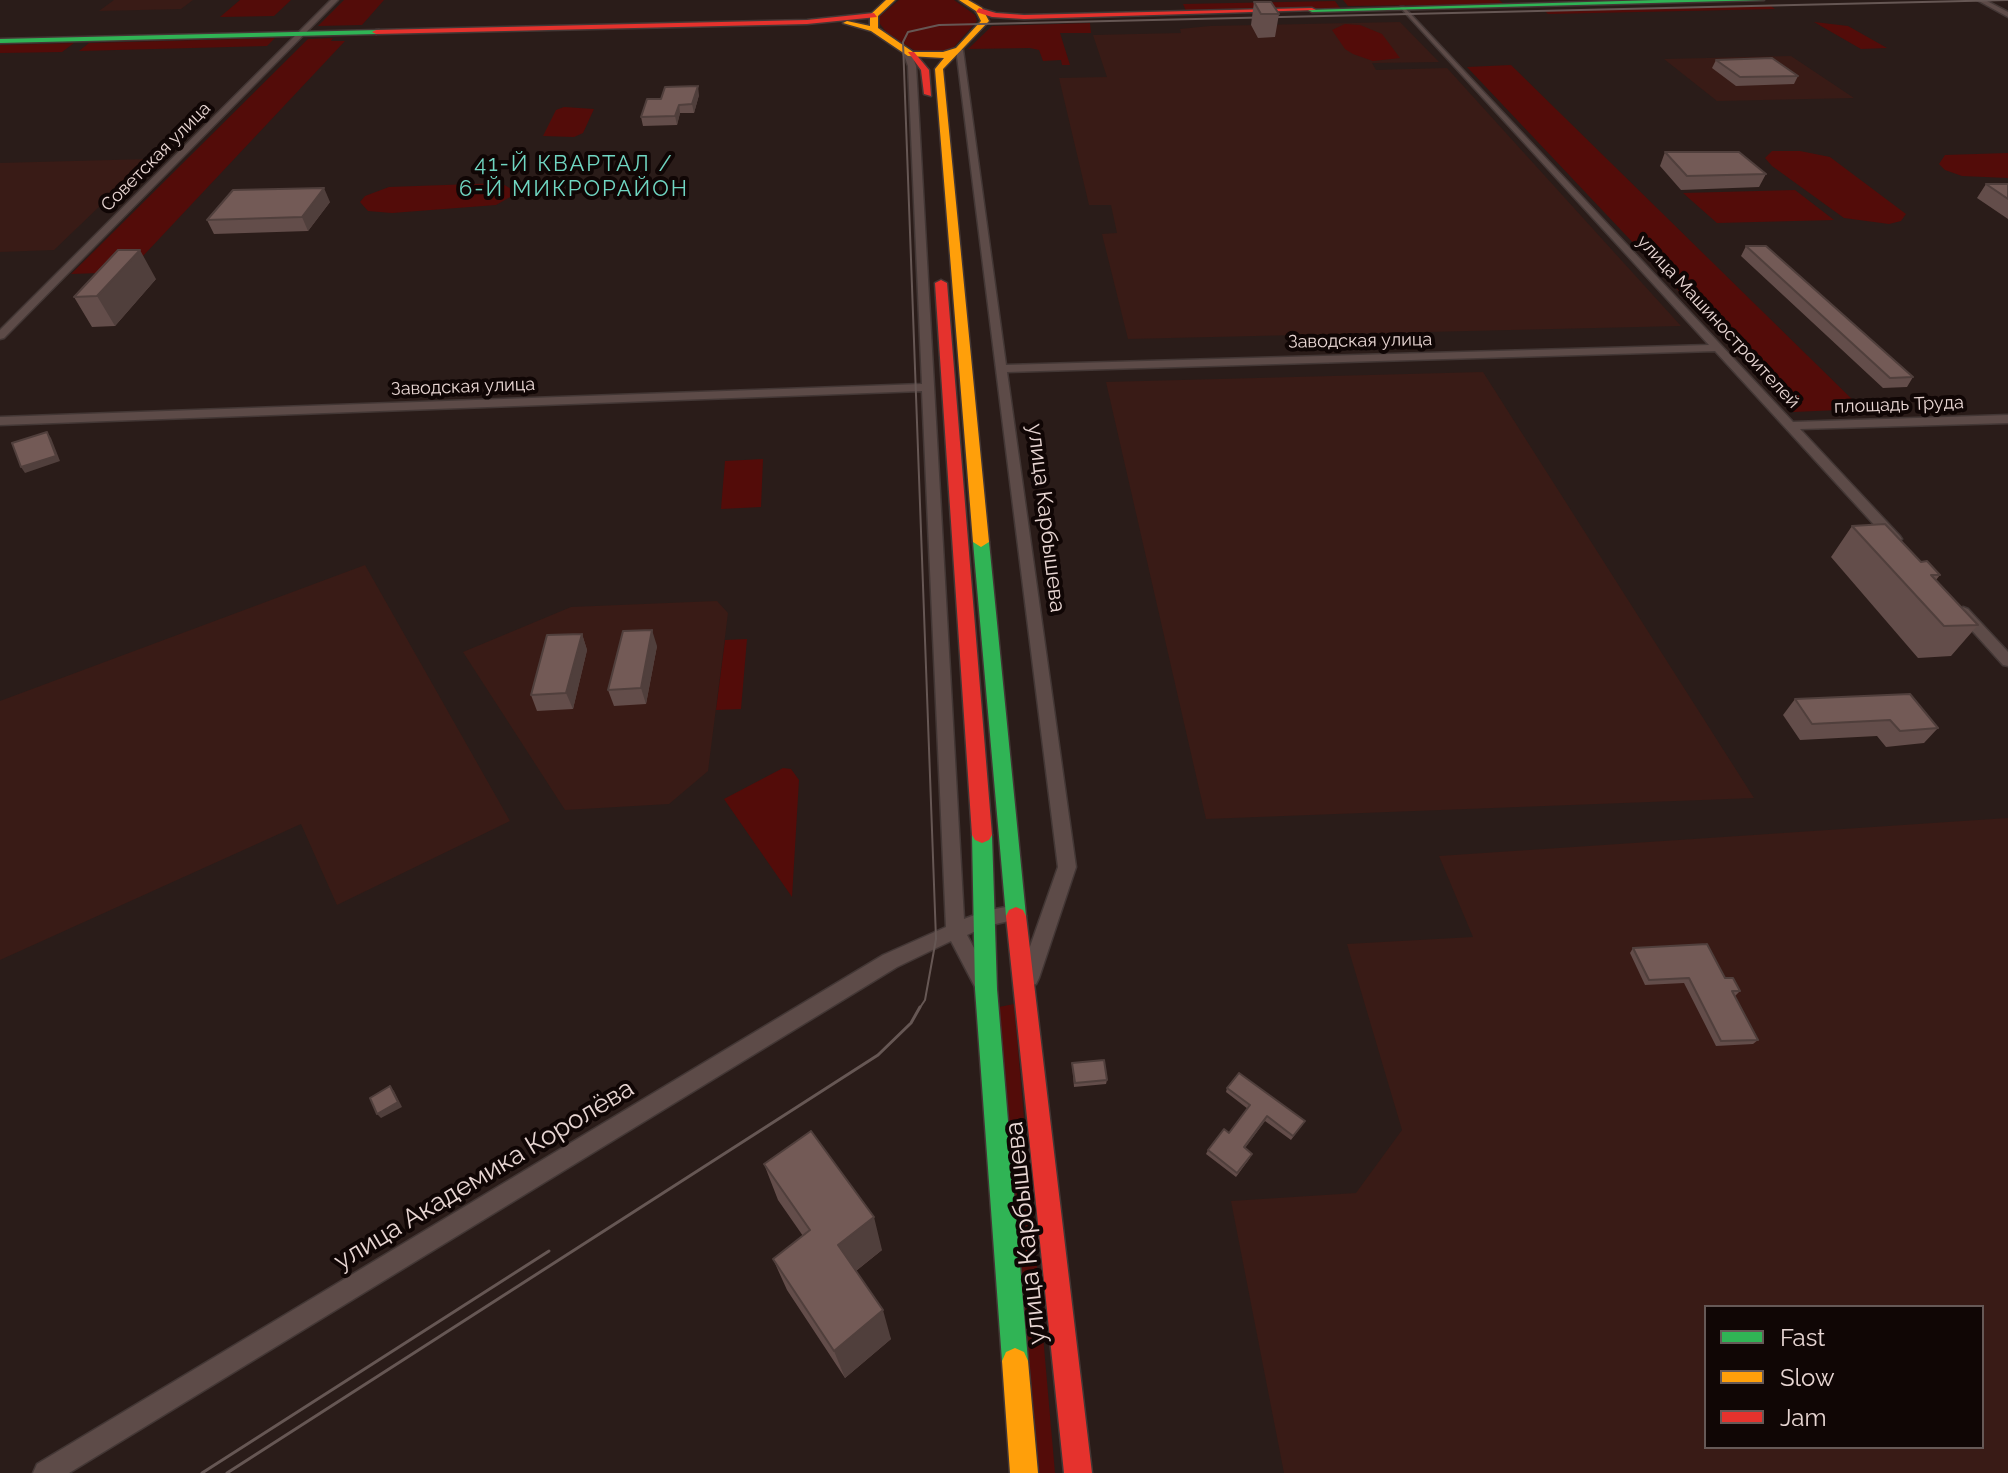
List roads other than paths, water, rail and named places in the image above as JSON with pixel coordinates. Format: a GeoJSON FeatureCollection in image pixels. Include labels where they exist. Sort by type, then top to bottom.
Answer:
{"type":"FeatureCollection","features":[{"type":"Feature","properties":{"kind":"street","name":"Советская улица"},"geometry":{"type":"LineString","coordinates":[[0,336],[335,0]]}},
{"type":"Feature","properties":{"kind":"street"},"geometry":{"type":"LineString","coordinates":[[874,22],[891,0]]}},
{"type":"Feature","properties":{"kind":"street"},"geometry":{"type":"LineString","coordinates":[[975,12],[1024,17],[1760,0]]}},
{"type":"Feature","properties":{"kind":"street"},"geometry":{"type":"LineString","coordinates":[[1980,0],[2008,15]]}},
{"type":"Feature","properties":{"kind":"street","name":"улица Машиностроителей"},"geometry":{"type":"LineString","coordinates":[[1402,8],[1909,554]]}},
{"type":"Feature","properties":{"kind":"street","name":"улица Карбышева"},"geometry":{"type":"LineString","coordinates":[[975,12],[955,52],[939,69],[1016,913],[1078,1473]]}},
{"type":"Feature","properties":{"kind":"street"},"geometry":{"type":"LineString","coordinates":[[0,41],[832,21],[874,22],[909,53],[955,52]]}},
{"type":"Feature","properties":{"kind":"street","name":"улица Карбышева"},"geometry":{"type":"LineString","coordinates":[[955,52],[1002,369],[1067,867],[1026,987]]}},
{"type":"Feature","properties":{"kind":"street","name":"улица Карбышева"},"geometry":{"type":"LineString","coordinates":[[909,53],[955,931],[986,989]]}},
{"type":"Feature","properties":{"kind":"street","name":"улица Карбышева"},"geometry":{"type":"LineString","coordinates":[[909,53],[925,70],[929,105],[985,919],[986,989],[1024,1473]]}},
{"type":"Feature","properties":{"kind":"street","name":"Заводская улица"},"geometry":{"type":"LineString","coordinates":[[1002,369],[1718,348]]}},
{"type":"Feature","properties":{"kind":"street","name":"Заводская улица"},"geometry":{"type":"LineString","coordinates":[[0,421],[927,387]]}},
{"type":"Feature","properties":{"kind":"street","name":"площадь Труда"},"geometry":{"type":"LineString","coordinates":[[1791,426],[2008,419]]}},
{"type":"Feature","properties":{"kind":"street"},"geometry":{"type":"LineString","coordinates":[[1952,600],[2008,661]]}},
{"type":"Feature","properties":{"kind":"street","name":"улица Академика Королёва"},"geometry":{"type":"LineString","coordinates":[[46,1473],[890,961],[985,919],[1016,913]]}},
{"type":"Feature","properties":{"kind":"tram line"},"geometry":{"type":"LineString","coordinates":[[919,1009],[925,1000],[936,939],[903,42],[908,32],[939,25],[2008,0]]}},
{"type":"Feature","properties":{"kind":"tram line"},"geometry":{"type":"LineString","coordinates":[[227,1473],[878,1055],[911,1023],[920,1007]]}},
{"type":"Feature","properties":{"kind":"tram line"},"geometry":{"type":"LineString","coordinates":[[202,1473],[549,1251]]}},
{"type":"Feature","properties":{"kind":"district","name":"41-Й КВАРТАЛ / 6-Й МИКРОРАЙОН"},"geometry":{"type":"Point","coordinates":[574,176]}}]}
